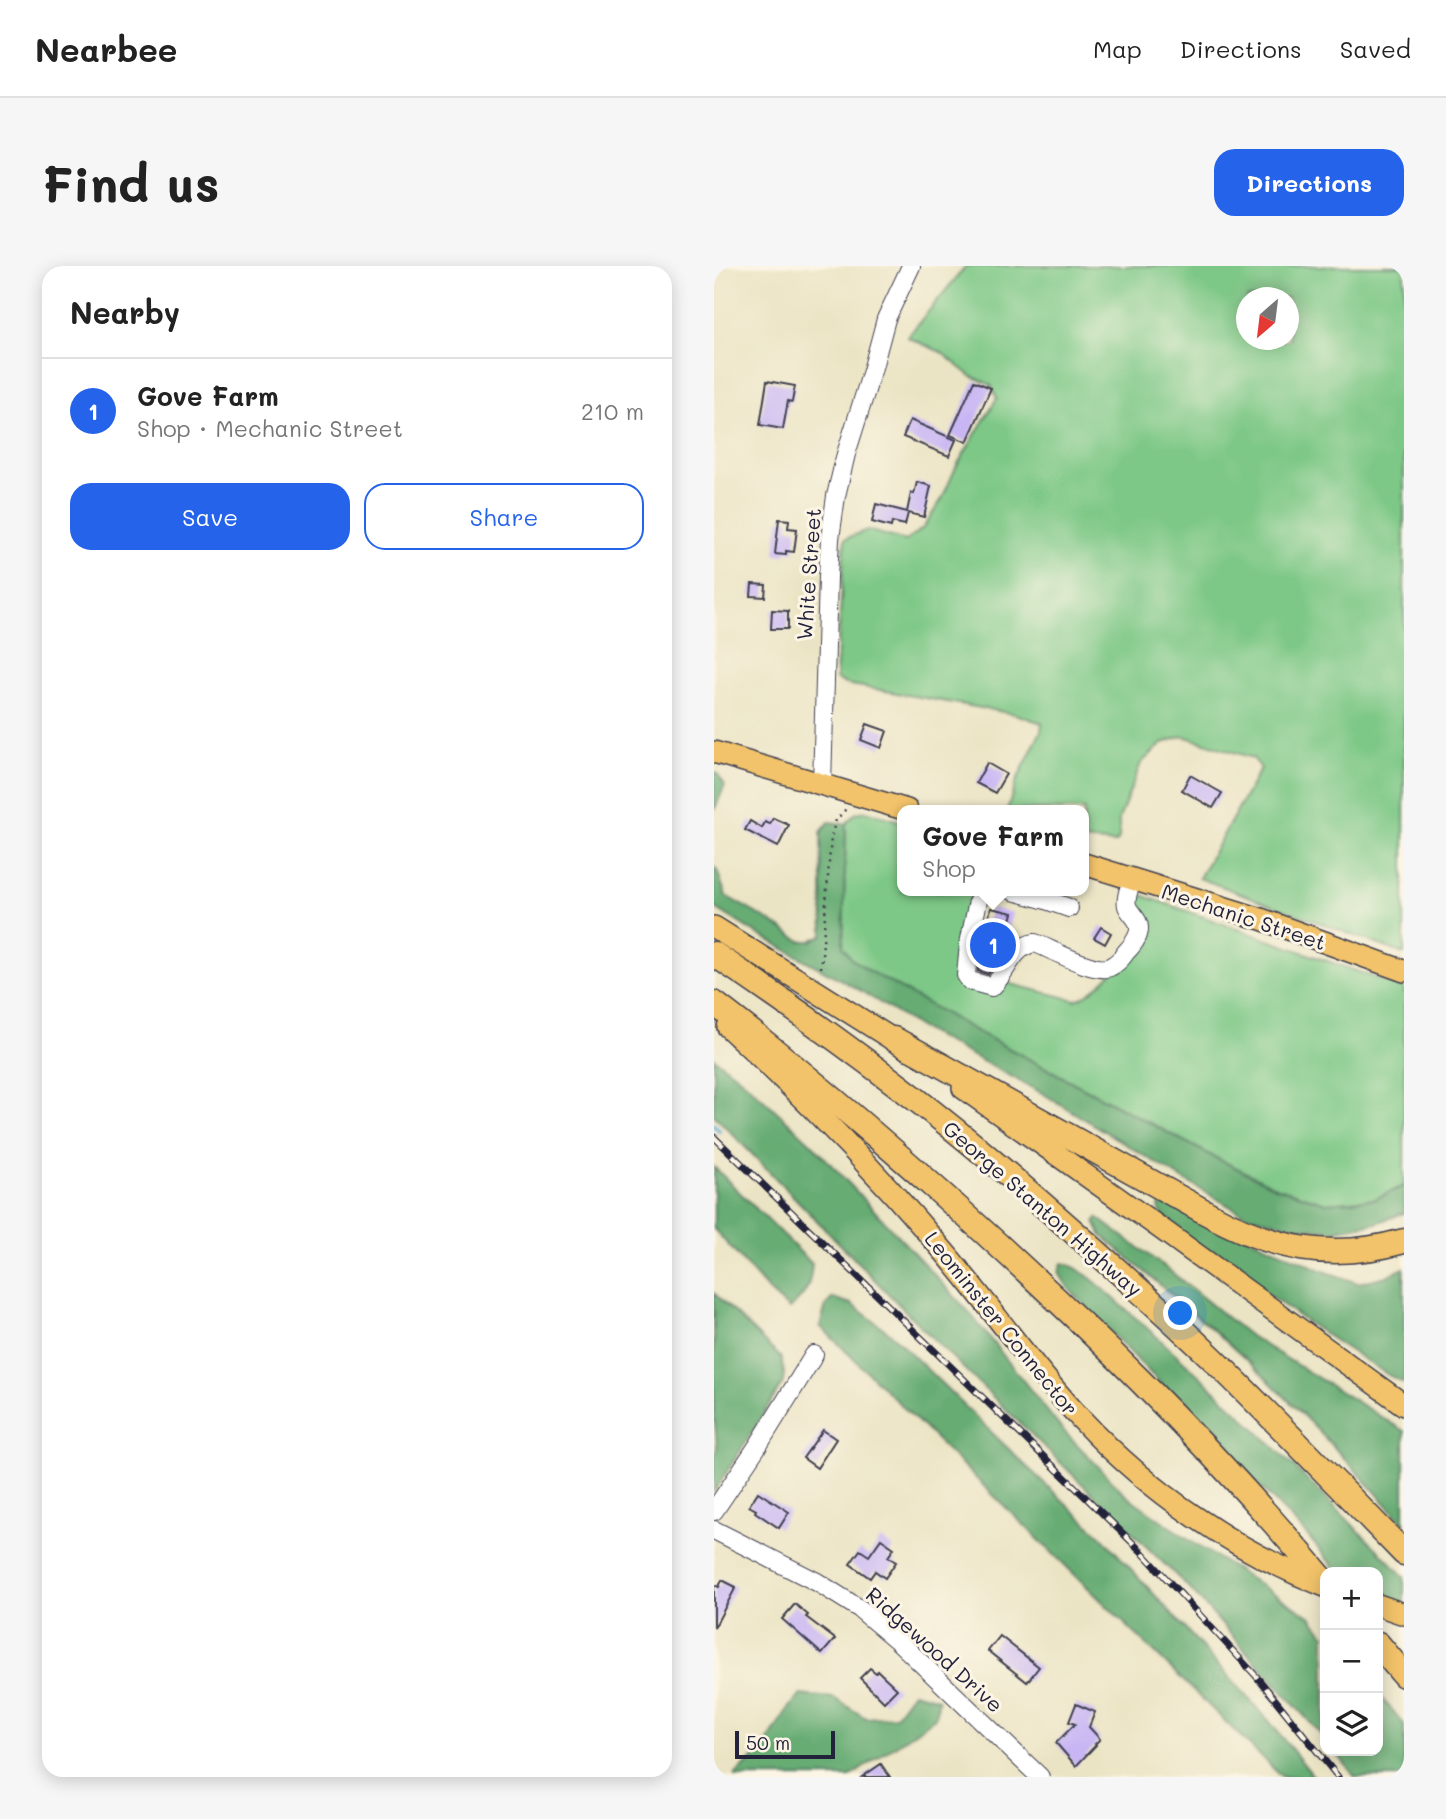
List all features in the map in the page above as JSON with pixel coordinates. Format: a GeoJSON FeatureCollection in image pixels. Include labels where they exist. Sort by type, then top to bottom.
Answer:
{"type":"FeatureCollection","features":[{"type":"Feature","properties":{"kind":"highway","name":"George Stanton Highway"},"geometry":{"type":"LineString","coordinates":[[714,954],[854,1052],[997,1165],[1210,1357],[1404,1553]]}},
{"type":"Feature","properties":{"kind":"highway"},"geometry":{"type":"LineString","coordinates":[[714,1003],[851,1113],[1031,1275],[1203,1446],[1300,1551],[1320,1577]]}},
{"type":"Feature","properties":{"kind":"highway"},"geometry":{"type":"LineString","coordinates":[[894,1039],[1248,1234],[1290,1247],[1327,1251],[1366,1249],[1404,1241]]}},
{"type":"Feature","properties":{"kind":"main road"},"geometry":{"type":"LineString","coordinates":[[714,752],[897,807]]}},
{"type":"Feature","properties":{"kind":"main road","name":"Mechanic Street"},"geometry":{"type":"LineString","coordinates":[[1089,866],[1261,919],[1404,971]]}},
{"type":"Feature","properties":{"kind":"main road"},"geometry":{"type":"LineString","coordinates":[[714,928],[894,1039],[1150,1220],[1404,1405]]}},
{"type":"Feature","properties":{"kind":"main road","name":"Leominster Connector"},"geometry":{"type":"LineString","coordinates":[[714,1013],[765,1060],[867,1164],[936,1242],[1082,1421],[1115,1453],[1173,1502],[1207,1524],[1281,1567],[1320,1582]]}},
{"type":"Feature","properties":{"kind":"main road"},"geometry":{"type":"LineString","coordinates":[[1383,1607],[1404,1614]]}},
{"type":"Feature","properties":{"kind":"street","name":"White Street"},"geometry":{"type":"LineString","coordinates":[[822,784],[830,539],[836,496],[845,454],[886,319],[911,266]]}},
{"type":"Feature","properties":{"kind":"street"},"geometry":{"type":"LineString","coordinates":[[979,896],[966,975],[970,981],[987,987],[998,981],[1014,956],[1031,943],[1091,967],[1102,969],[1115,964],[1130,948],[1139,930],[1138,922],[1127,901],[1132,879]]}},
{"type":"Feature","properties":{"kind":"street"},"geometry":{"type":"LineString","coordinates":[[1046,896],[1069,908]]}},
{"type":"Feature","properties":{"kind":"street"},"geometry":{"type":"LineString","coordinates":[[714,1511],[814,1355]]}},
{"type":"Feature","properties":{"kind":"street","name":"Ridgewood Drive"},"geometry":{"type":"LineString","coordinates":[[714,1530],[817,1582],[860,1609],[898,1641],[1040,1777]]}},
{"type":"Feature","properties":{"kind":"path"},"geometry":{"type":"LineString","coordinates":[[821,968],[832,829],[842,813],[861,796]]}},
{"type":"Feature","properties":{"kind":"green space"},"geometry":{"type":"Polygon","coordinates":[[[966,266],[1404,266],[1404,954],[1199,878],[1261,768],[1253,758],[1183,736],[1163,743],[1141,763],[1119,819],[1119,839],[1115,843],[1089,840],[1089,805],[1009,805],[1042,723],[1015,714],[846,684],[836,679],[845,539],[867,530],[906,541],[923,528],[942,499],[956,467],[997,398],[991,385],[971,376],[941,352],[907,337],[966,266]]]}},
{"type":"Feature","properties":{"kind":"green space"},"geometry":{"type":"Polygon","coordinates":[[[714,772],[725,785],[714,811],[714,772]]]}},
{"type":"Feature","properties":{"kind":"green space"},"geometry":{"type":"Polygon","coordinates":[[[866,811],[897,820],[897,896],[973,896],[962,975],[1075,1000],[1084,996],[1103,982],[1143,936],[1133,904],[1136,893],[1404,988],[1404,1186],[1375,1199],[1326,1203],[1275,1187],[974,1030],[871,972],[852,959],[843,947],[846,824],[856,813],[866,811]]]}},
{"type":"Feature","properties":{"kind":"green space"},"geometry":{"type":"Polygon","coordinates":[[[829,822],[846,824],[843,947],[852,959],[871,972],[974,1030],[1275,1187],[1326,1203],[1375,1199],[1404,1186],[1404,1213],[1376,1223],[1333,1231],[1297,1227],[1245,1215],[1042,1093],[922,1029],[714,907],[714,867],[726,896],[801,941],[811,941],[823,935],[821,832],[829,822]]]}},
{"type":"Feature","properties":{"kind":"green space"},"geometry":{"type":"Polygon","coordinates":[[[714,1058],[745,1082],[812,1144],[968,1311],[1060,1427],[1127,1496],[1189,1540],[1311,1617],[1320,1629],[1320,1733],[1190,1589],[915,1321],[714,1115],[714,1058]]]}},
{"type":"Feature","properties":{"kind":"green space"},"geometry":{"type":"Polygon","coordinates":[[[714,1167],[812,1264],[806,1289],[789,1309],[770,1292],[714,1229],[714,1167]]]}},
{"type":"Feature","properties":{"kind":"green space"},"geometry":{"type":"Polygon","coordinates":[[[1165,1200],[1321,1270],[1358,1283],[1387,1276],[1404,1268],[1404,1383],[1317,1329],[1175,1229],[1160,1212],[1159,1206],[1165,1200]]]}},
{"type":"Feature","properties":{"kind":"green space"},"geometry":{"type":"Polygon","coordinates":[[[1098,1218],[1170,1271],[1250,1336],[1404,1431],[1404,1524],[1279,1391],[1191,1311],[1101,1235],[1095,1222],[1098,1218]]]}},
{"type":"Feature","properties":{"kind":"green space"},"geometry":{"type":"Polygon","coordinates":[[[1062,1263],[1088,1276],[1260,1433],[1404,1577],[1404,1606],[1383,1597],[1383,1567],[1334,1567],[1307,1535],[1069,1289],[1059,1273],[1062,1263]]]}},
{"type":"Feature","properties":{"kind":"green space"},"geometry":{"type":"Polygon","coordinates":[[[714,1293],[781,1358],[784,1373],[783,1383],[714,1492],[714,1457],[717,1448],[714,1409],[714,1293]]]}},
{"type":"Feature","properties":{"kind":"green space"},"geometry":{"type":"Polygon","coordinates":[[[833,1298],[851,1304],[891,1334],[1102,1537],[1269,1721],[1314,1777],[1282,1777],[820,1326],[826,1305],[833,1298]]]}},
{"type":"Feature","properties":{"kind":"green space"},"geometry":{"type":"Polygon","coordinates":[[[913,1692],[939,1699],[935,1718],[850,1777],[735,1777],[763,1749],[800,1695],[834,1698],[866,1718],[895,1716],[913,1692]]]}},
{"type":"Feature","properties":{"kind":"green space"},"geometry":{"type":"Polygon","coordinates":[[[1383,1700],[1404,1724],[1404,1777],[1355,1777],[1339,1756],[1383,1756],[1383,1700]]]}},
{"type":"Feature","properties":{"kind":"building"},"geometry":{"type":"Polygon","coordinates":[[[767,381],[795,386],[792,402],[788,401],[783,429],[760,425],[767,381]]]}},
{"type":"Feature","properties":{"kind":"building"},"geometry":{"type":"Polygon","coordinates":[[[974,381],[991,388],[967,442],[950,435],[974,381]]]}},
{"type":"Feature","properties":{"kind":"building"},"geometry":{"type":"Polygon","coordinates":[[[910,420],[956,440],[949,456],[903,437],[910,420]]]}},
{"type":"Feature","properties":{"kind":"building"},"geometry":{"type":"Polygon","coordinates":[[[917,482],[931,486],[924,517],[908,513],[905,525],[892,522],[891,527],[872,522],[876,504],[907,512],[911,493],[914,494],[917,482]]]}},
{"type":"Feature","properties":{"kind":"building"},"geometry":{"type":"Polygon","coordinates":[[[779,519],[789,520],[788,528],[797,529],[794,552],[786,551],[786,555],[775,554],[779,519]]]}},
{"type":"Feature","properties":{"kind":"building"},"geometry":{"type":"Polygon","coordinates":[[[752,584],[766,585],[765,597],[751,596],[752,584]]]}},
{"type":"Feature","properties":{"kind":"building"},"geometry":{"type":"Polygon","coordinates":[[[772,610],[788,611],[788,629],[771,629],[772,610]]]}},
{"type":"Feature","properties":{"kind":"building"},"geometry":{"type":"Polygon","coordinates":[[[867,724],[887,731],[881,748],[861,740],[867,724]]]}},
{"type":"Feature","properties":{"kind":"building"},"geometry":{"type":"Polygon","coordinates":[[[987,763],[1006,774],[995,793],[976,783],[987,763]]]}},
{"type":"Feature","properties":{"kind":"building"},"geometry":{"type":"Polygon","coordinates":[[[1190,775],[1222,793],[1213,808],[1182,790],[1190,775]]]}},
{"type":"Feature","properties":{"kind":"building"},"geometry":{"type":"Polygon","coordinates":[[[773,818],[789,825],[778,847],[745,830],[750,821],[762,828],[765,822],[770,824],[773,818]]]}},
{"type":"Feature","properties":{"kind":"building"},"geometry":{"type":"Polygon","coordinates":[[[991,908],[1013,913],[1002,953],[988,974],[978,971],[991,908]]]}},
{"type":"Feature","properties":{"kind":"building"},"geometry":{"type":"Polygon","coordinates":[[[1101,927],[1111,933],[1105,944],[1094,938],[1101,927]]]}},
{"type":"Feature","properties":{"kind":"building"},"geometry":{"type":"Polygon","coordinates":[[[823,1430],[836,1439],[817,1468],[803,1458],[823,1430]]]}},
{"type":"Feature","properties":{"kind":"building"},"geometry":{"type":"Polygon","coordinates":[[[758,1492],[789,1512],[779,1528],[749,1506],[758,1492]]]}},
{"type":"Feature","properties":{"kind":"building"},"geometry":{"type":"Polygon","coordinates":[[[881,1539],[894,1548],[888,1557],[896,1562],[885,1578],[875,1571],[870,1578],[850,1564],[860,1550],[869,1556],[881,1539]]]}},
{"type":"Feature","properties":{"kind":"building"},"geometry":{"type":"Polygon","coordinates":[[[722,1580],[736,1587],[714,1628],[714,1585],[719,1587],[722,1580]]]}},
{"type":"Feature","properties":{"kind":"building"},"geometry":{"type":"Polygon","coordinates":[[[795,1604],[808,1615],[806,1617],[835,1639],[822,1654],[782,1619],[795,1604]]]}},
{"type":"Feature","properties":{"kind":"building"},"geometry":{"type":"Polygon","coordinates":[[[1000,1636],[1039,1667],[1027,1682],[988,1651],[1000,1636]]]}},
{"type":"Feature","properties":{"kind":"building"},"geometry":{"type":"Polygon","coordinates":[[[870,1668],[876,1673],[878,1671],[897,1689],[884,1702],[860,1678],[870,1668]]]}},
{"type":"Feature","properties":{"kind":"building"},"geometry":{"type":"Polygon","coordinates":[[[1076,1704],[1095,1712],[1089,1727],[1100,1739],[1076,1766],[1056,1743],[1075,1724],[1069,1722],[1076,1704]]]}},
{"type":"Feature","properties":{"kind":"building"},"geometry":{"type":"Polygon","coordinates":[[[881,1764],[890,1777],[862,1777],[881,1764]]]}},
{"type":"Feature","properties":{"kind":"waterway"},"geometry":{"type":"LineString","coordinates":[[714,1125],[719,1130]]}},
{"type":"Feature","properties":{"kind":"railway"},"geometry":{"type":"LineString","coordinates":[[714,1137],[1141,1551],[1256,1676],[1338,1777]]}},
{"type":"Feature","properties":{"kind":"place","name":"Gove Farm"},"geometry":{"type":"Point","coordinates":[993,945]}}]}
